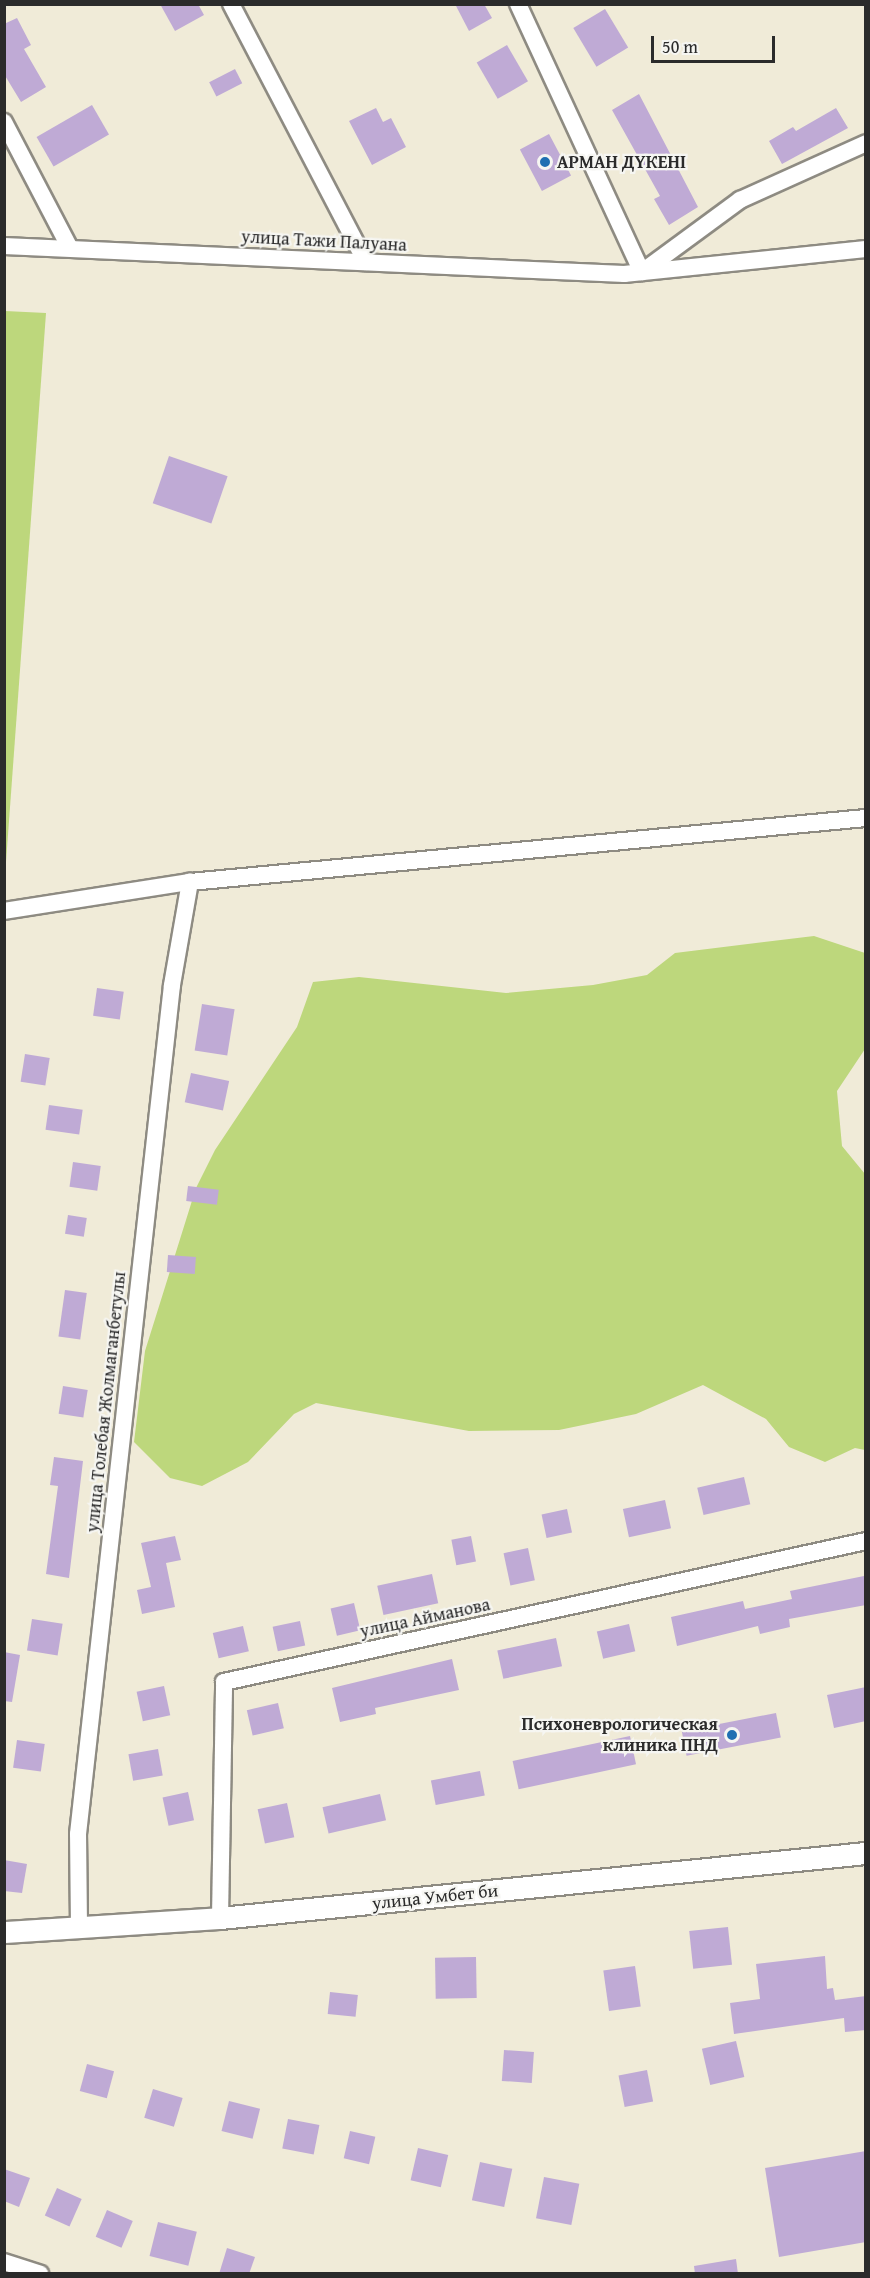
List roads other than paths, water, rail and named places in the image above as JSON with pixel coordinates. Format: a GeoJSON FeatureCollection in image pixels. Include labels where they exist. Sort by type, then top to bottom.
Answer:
{"type":"FeatureCollection","features":[{"type":"Feature","properties":{"kind":"street"},"geometry":{"type":"LineString","coordinates":[[231,4],[366,262]]}},
{"type":"Feature","properties":{"kind":"street"},"geometry":{"type":"LineString","coordinates":[[519,4],[642,272],[740,200],[866,143]]}},
{"type":"Feature","properties":{"kind":"street"},"geometry":{"type":"LineString","coordinates":[[4,122],[70,248]]}},
{"type":"Feature","properties":{"kind":"street","name":"улица Тажи Палуана"},"geometry":{"type":"LineString","coordinates":[[4,246],[642,272],[866,249]]}},
{"type":"Feature","properties":{"kind":"street"},"geometry":{"type":"LineString","coordinates":[[4,911],[190,882],[866,818]]}},
{"type":"Feature","properties":{"kind":"street","name":"улица Толебая Жолмаганбетулы"},"geometry":{"type":"LineString","coordinates":[[79,1927],[78,1833],[172,985],[190,882]]}},
{"type":"Feature","properties":{"kind":"street","name":"улица Айманова"},"geometry":{"type":"LineString","coordinates":[[220,1918],[225,1682],[866,1541]]}},
{"type":"Feature","properties":{"kind":"street","name":"улица Умбет би"},"geometry":{"type":"LineString","coordinates":[[4,1932],[220,1918],[866,1853]]}},
{"type":"Feature","properties":{"kind":"street"},"geometry":{"type":"LineString","coordinates":[[4,2262],[40,2274]]}},
{"type":"Feature","properties":{"kind":"place","name":"АРМАН ДҮКЕНІ"},"geometry":{"type":"Point","coordinates":[545,162]}},
{"type":"Feature","properties":{"kind":"place","name":"Психоневрологическая клиника ПНД"},"geometry":{"type":"Point","coordinates":[732,1735]}}]}
